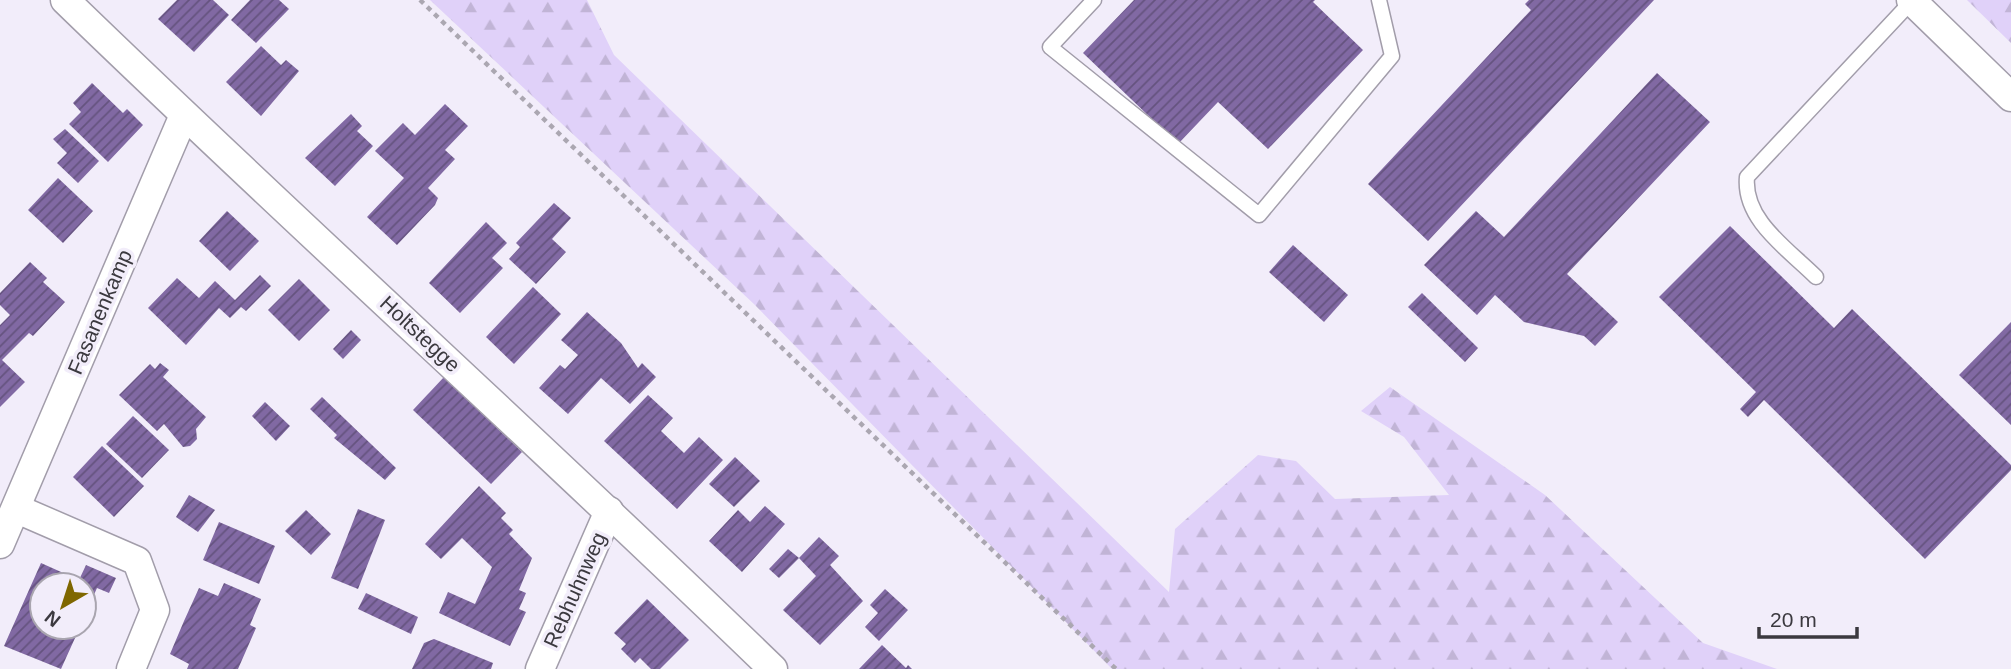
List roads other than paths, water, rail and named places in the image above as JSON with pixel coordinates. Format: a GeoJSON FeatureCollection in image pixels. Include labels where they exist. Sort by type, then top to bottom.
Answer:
{"type":"FeatureCollection","features":[{"type":"Feature","properties":{"kind":"street","name":"Holtstegge"},"geometry":{"type":"LineString","coordinates":[[65,0],[184,115],[610,511],[773,669]]}},
{"type":"Feature","properties":{"kind":"street"},"geometry":{"type":"LineString","coordinates":[[1912,0],[2011,97]]}},
{"type":"Feature","properties":{"kind":"street","name":"Fasanenkamp"},"geometry":{"type":"LineString","coordinates":[[0,544],[184,115]]}},
{"type":"Feature","properties":{"kind":"street"},"geometry":{"type":"LineString","coordinates":[[17,509],[137,561],[155,610],[131,669]]}},
{"type":"Feature","properties":{"kind":"street","name":"Rebhuhnweg"},"geometry":{"type":"LineString","coordinates":[[540,669],[610,511]]}},
{"type":"Feature","properties":{"kind":"lane"},"geometry":{"type":"LineString","coordinates":[[1094,0],[1050,47],[1259,215],[1392,56],[1379,0]]}},
{"type":"Feature","properties":{"kind":"lane"},"geometry":{"type":"LineString","coordinates":[[1816,277],[1753,213],[1745,195],[1747,177],[1912,0]]}}]}
